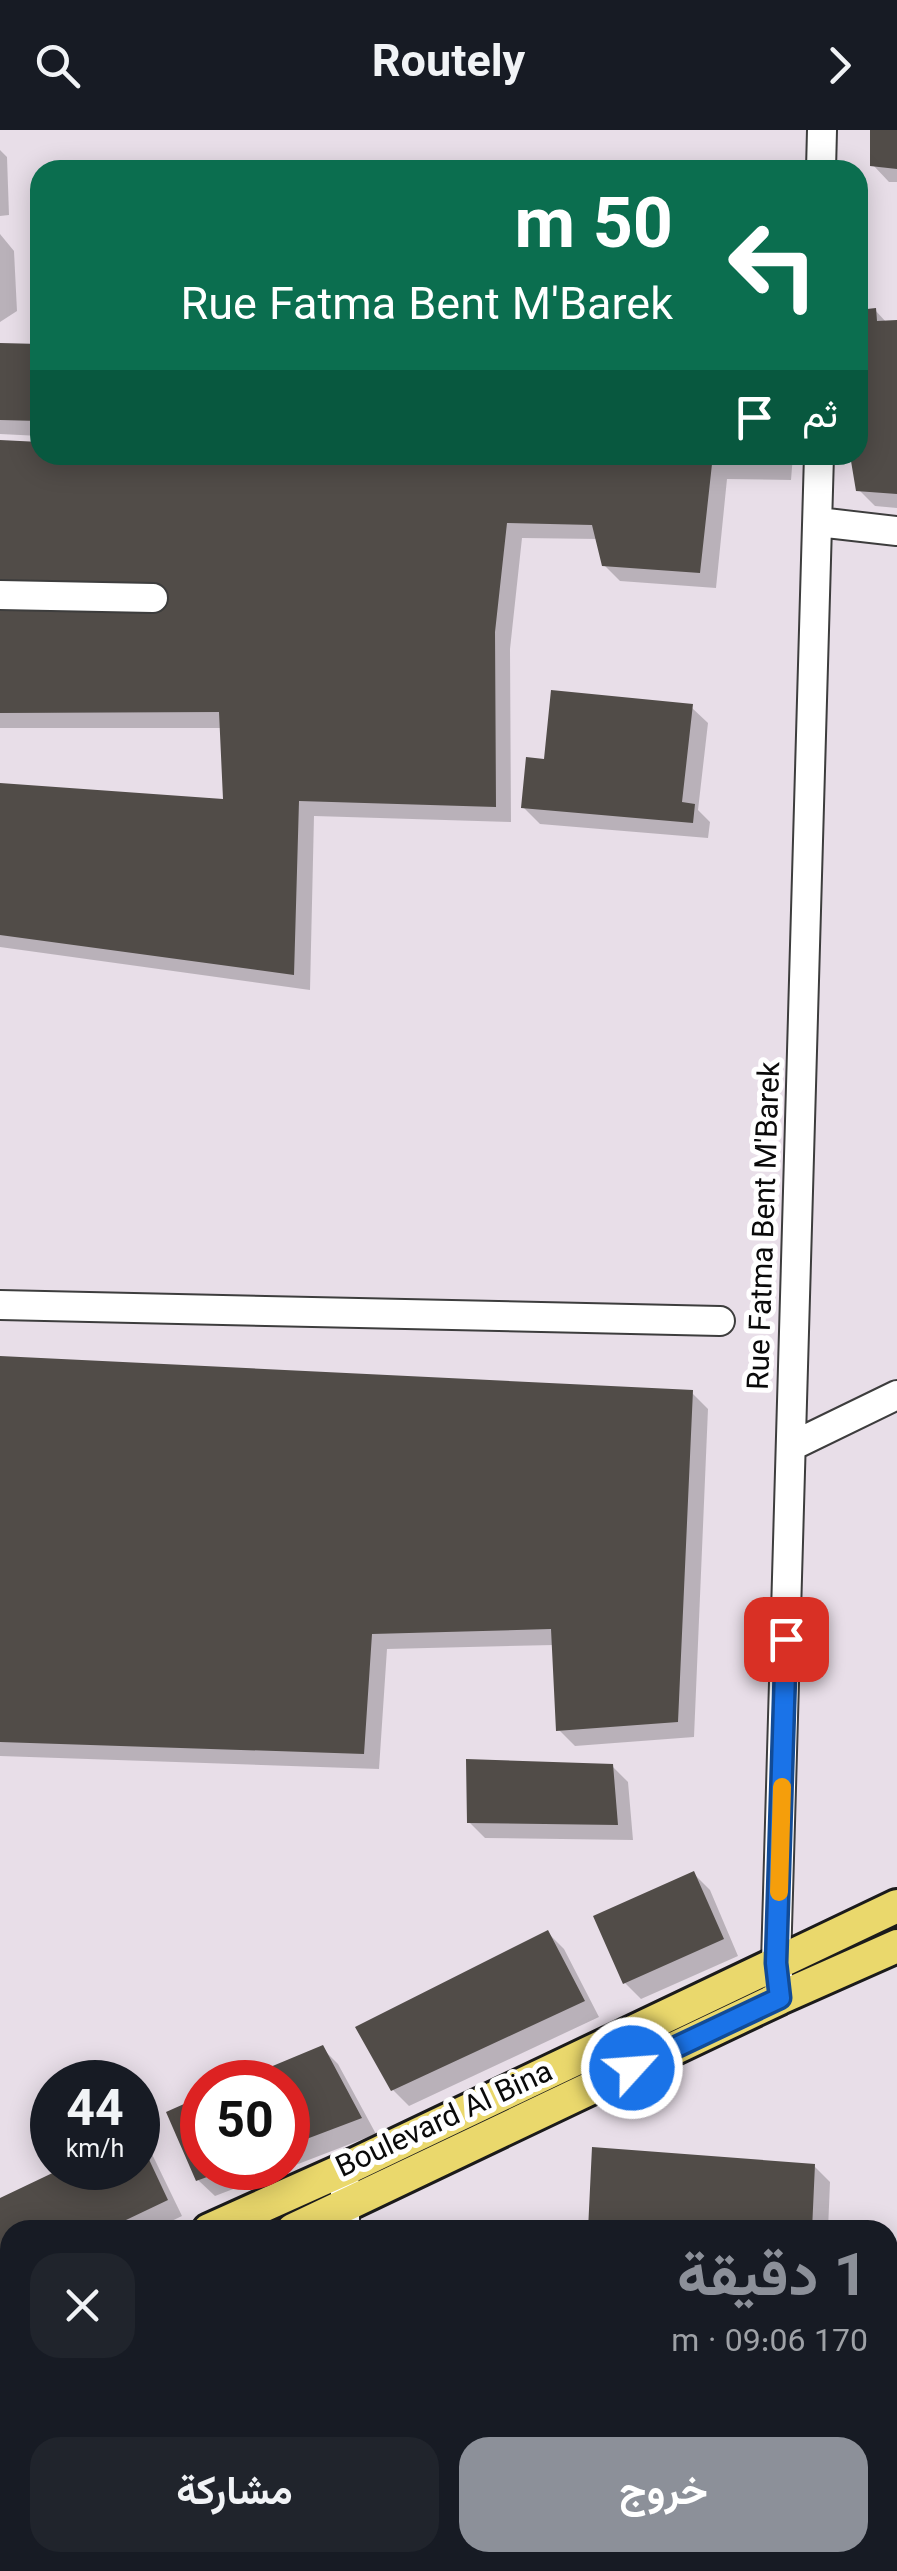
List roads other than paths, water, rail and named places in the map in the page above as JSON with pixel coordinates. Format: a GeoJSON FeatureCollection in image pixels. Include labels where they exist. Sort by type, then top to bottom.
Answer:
{"type":"FeatureCollection","features":[{"type":"Feature","properties":{"kind":"main road","name":"Boulevard Al Bina"},"geometry":{"type":"LineString","coordinates":[[231,2220],[897,1906]]}},
{"type":"Feature","properties":{"kind":"main road","name":"Boulevard Al Bina"},"geometry":{"type":"LineString","coordinates":[[345,2218],[780,1998],[897,1946]]}},
{"type":"Feature","properties":{"kind":"lane"},"geometry":{"type":"LineString","coordinates":[[821,160],[822,130]]}},
{"type":"Feature","properties":{"kind":"lane","name":"Rue Fatma Bent M'Barek"},"geometry":{"type":"LineString","coordinates":[[780,1998],[776,1963],[819,465]]}},
{"type":"Feature","properties":{"kind":"lane"},"geometry":{"type":"LineString","coordinates":[[818,522],[897,531]]}},
{"type":"Feature","properties":{"kind":"lane"},"geometry":{"type":"LineString","coordinates":[[0,595],[153,598]]}},
{"type":"Feature","properties":{"kind":"lane"},"geometry":{"type":"LineString","coordinates":[[0,1305],[720,1321]]}},
{"type":"Feature","properties":{"kind":"lane"},"geometry":{"type":"LineString","coordinates":[[792,1446],[897,1395]]}},
{"type":"Feature","properties":{"kind":"lane"},"geometry":{"type":"LineString","coordinates":[[345,2168],[345,2218]]}}]}
